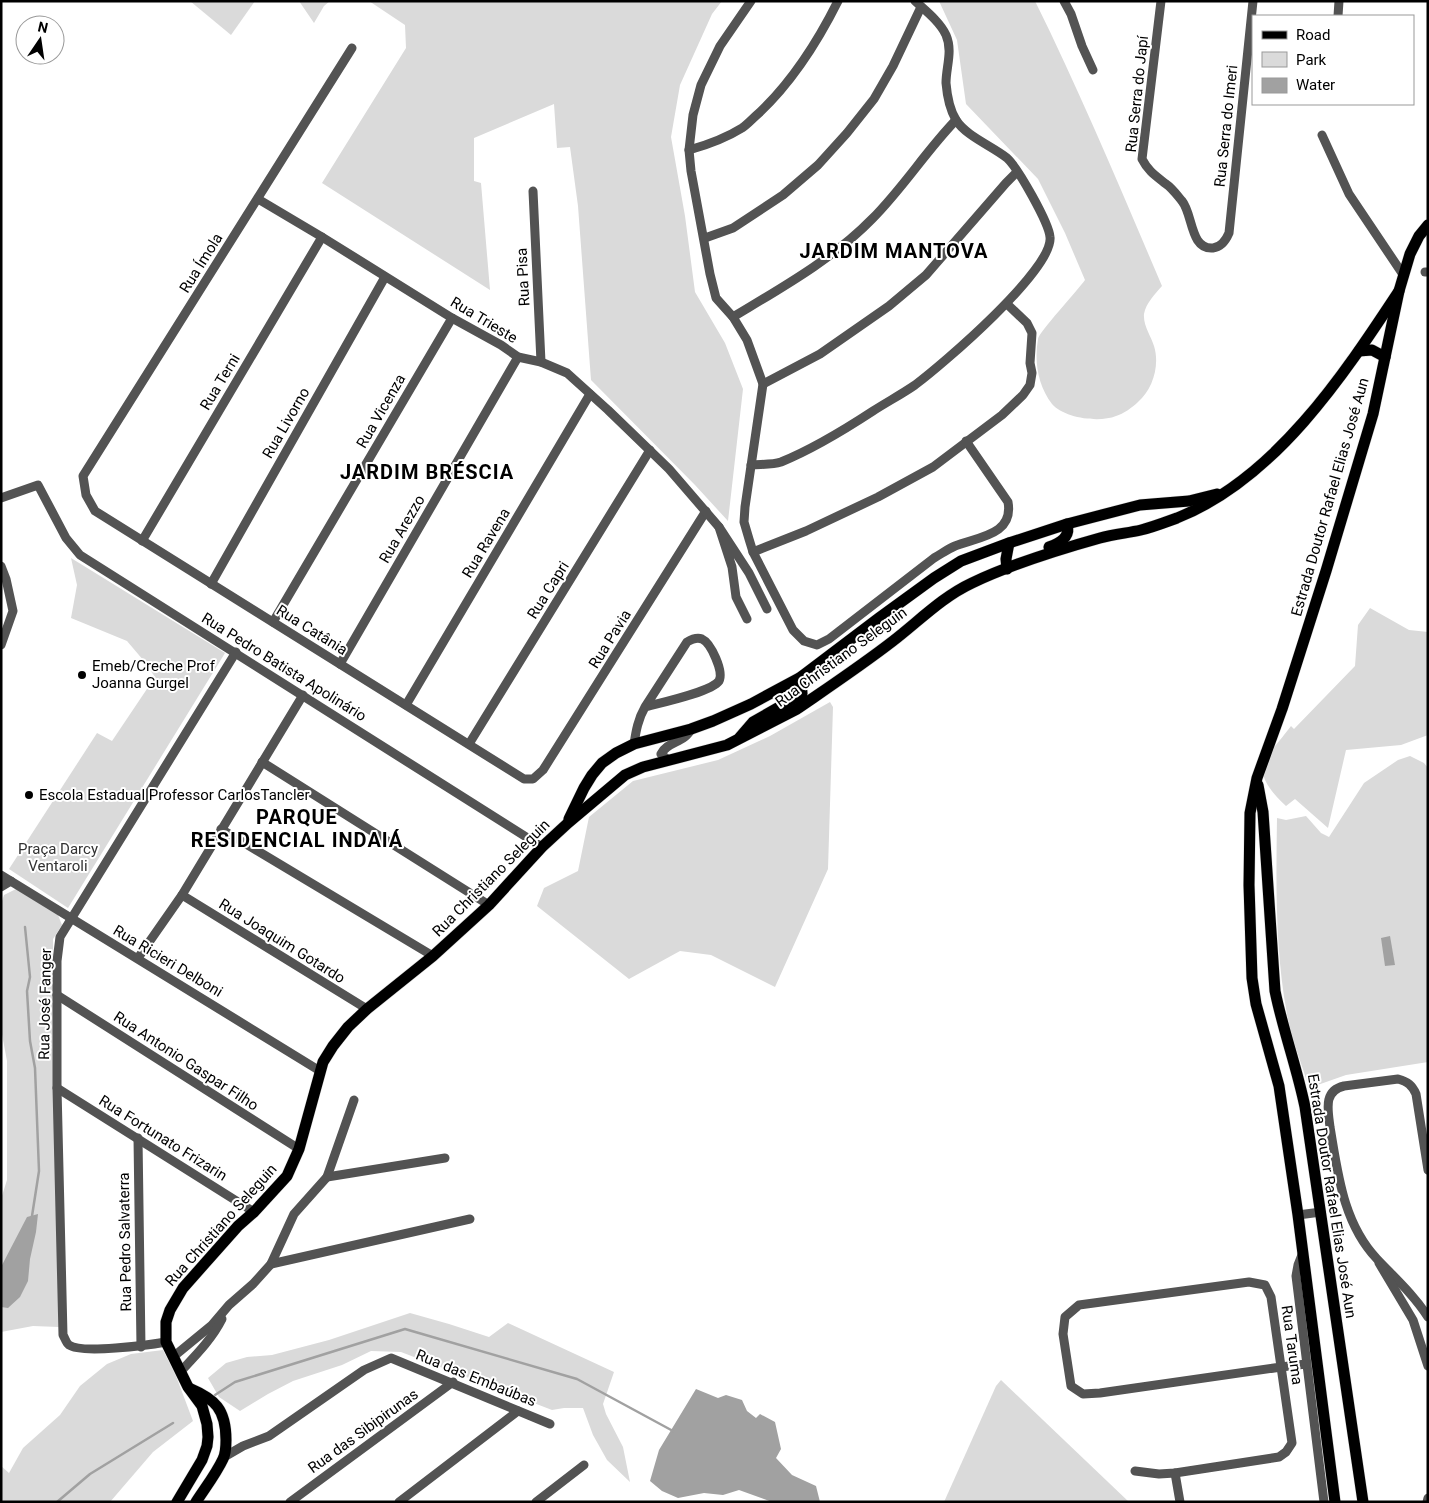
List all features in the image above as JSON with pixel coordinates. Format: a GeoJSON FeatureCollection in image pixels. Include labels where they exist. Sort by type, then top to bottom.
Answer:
{"type":"FeatureCollection","features":[{"type":"Feature","properties":{"kind":"main road","name":"Estrada Doutor Rafael Elias José Aun"},"geometry":{"type":"LineString","coordinates":[[1335,1502],[1298,1215],[1279,1086],[1258,1013],[1252,978],[1249,885],[1250,822],[1257,778],[1282,708],[1326,571],[1373,414],[1399,291],[1410,254],[1423,236],[1428,225]]}},
{"type":"Feature","properties":{"kind":"main road","name":"Rua Christiano Seleguin"},"geometry":{"type":"LineString","coordinates":[[166,1342],[166,1322],[176,1297],[238,1226],[254,1212],[287,1176],[299,1149],[323,1062],[333,1046],[348,1027],[433,956],[489,905],[542,847],[568,823],[626,775],[643,767],[726,746],[797,709],[892,642],[951,594],[972,582],[1038,558],[1103,538],[1143,530],[1204,506],[1226,492],[1278,451],[1336,382],[1399,291]]}},
{"type":"Feature","properties":{"kind":"main road"},"geometry":{"type":"LineString","coordinates":[[1359,351],[1372,350],[1385,357]]}},
{"type":"Feature","properties":{"kind":"main road"},"geometry":{"type":"LineString","coordinates":[[568,823],[592,775],[602,763],[616,753],[634,744],[691,729],[751,704],[802,677],[878,618],[961,561],[1066,524],[1140,506],[1189,501],[1226,492]]}},
{"type":"Feature","properties":{"kind":"main road"},"geometry":{"type":"LineString","coordinates":[[1038,558],[1044,548],[1061,543],[1068,530],[1066,524]]}},
{"type":"Feature","properties":{"kind":"main road"},"geometry":{"type":"LineString","coordinates":[[1007,569],[1006,559],[1009,543]]}},
{"type":"Feature","properties":{"kind":"main road"},"geometry":{"type":"LineString","coordinates":[[737,740],[753,722],[802,694],[802,677]]}},
{"type":"Feature","properties":{"kind":"main road","name":"Estrada Doutor Rafael Elias José Aun"},"geometry":{"type":"LineString","coordinates":[[1257,778],[1263,812],[1275,991],[1304,1100],[1363,1502]]}},
{"type":"Feature","properties":{"kind":"main road"},"geometry":{"type":"LineString","coordinates":[[166,1342],[188,1387],[202,1406],[206,1424],[207,1446],[195,1472],[177,1502]]}},
{"type":"Feature","properties":{"kind":"main road"},"geometry":{"type":"LineString","coordinates":[[188,1387],[206,1395],[219,1408],[225,1422],[226,1448],[224,1457],[196,1502]]}},
{"type":"Feature","properties":{"kind":"main road"},"geometry":{"type":"LineString","coordinates":[[204,1412],[211,1407],[219,1408]]}},
{"type":"Feature","properties":{"kind":"street"},"geometry":{"type":"LineString","coordinates":[[752,1],[720,46],[700,85],[693,115],[689,150],[690,171],[716,298],[732,317],[747,340],[763,384],[744,522],[753,552],[793,630],[804,641],[818,644],[829,639],[934,558],[953,547],[1000,529],[1007,522],[1010,513],[1008,502],[966,441]]}},
{"type":"Feature","properties":{"kind":"street"},"geometry":{"type":"LineString","coordinates":[[689,150],[710,144],[742,128],[784,88],[816,42],[838,1]]}},
{"type":"Feature","properties":{"kind":"street"},"geometry":{"type":"LineString","coordinates":[[1064,1],[1093,70]]}},
{"type":"Feature","properties":{"kind":"street"},"geometry":{"type":"LineString","coordinates":[[1071,14],[1072,1]]}},
{"type":"Feature","properties":{"kind":"street","name":"Rua Serra do Japí"},"geometry":{"type":"LineString","coordinates":[[1161,1],[1142,159],[1147,168],[1167,184],[1187,207],[1192,228],[1199,243],[1206,247],[1215,248]]}},
{"type":"Feature","properties":{"kind":"street","name":"Rua Serra do Imeri"},"geometry":{"type":"LineString","coordinates":[[1215,248],[1225,242],[1229,233],[1253,1]]}},
{"type":"Feature","properties":{"kind":"street"},"geometry":{"type":"LineString","coordinates":[[1338,15],[1339,1]]}},
{"type":"Feature","properties":{"kind":"street"},"geometry":{"type":"LineString","coordinates":[[704,238],[733,228],[783,195],[824,158],[847,133],[874,99],[893,66],[918,4],[945,34],[950,49],[946,83],[948,100],[956,120],[977,139],[1008,159],[1048,226],[1049,249],[1042,262],[1007,304],[915,384],[846,428],[779,463],[751,465]]}},
{"type":"Feature","properties":{"kind":"street","name":"Rua Ímola"},"geometry":{"type":"LineString","coordinates":[[86,495],[83,476],[352,48]]}},
{"type":"Feature","properties":{"kind":"street"},"geometry":{"type":"LineString","coordinates":[[732,317],[772,294],[841,247],[872,220],[956,120]]}},
{"type":"Feature","properties":{"kind":"street"},"geometry":{"type":"LineString","coordinates":[[1322,135],[1349,194],[1404,276]]}},
{"type":"Feature","properties":{"kind":"street"},"geometry":{"type":"LineString","coordinates":[[763,384],[820,354],[889,306],[926,274],[1017,172]]}},
{"type":"Feature","properties":{"kind":"street","name":"Rua Pisa"},"geometry":{"type":"LineString","coordinates":[[533,191],[542,362]]}},
{"type":"Feature","properties":{"kind":"street","name":"Rua Trieste"},"geometry":{"type":"LineString","coordinates":[[258,199],[322,236],[518,357],[542,362],[566,373],[650,450],[706,511],[719,527],[749,573],[767,609]]}},
{"type":"Feature","properties":{"kind":"street","name":"Rua Terni"},"geometry":{"type":"LineString","coordinates":[[142,541],[322,236]]}},
{"type":"Feature","properties":{"kind":"street","name":"Rua Livorno"},"geometry":{"type":"LineString","coordinates":[[211,584],[386,277]]}},
{"type":"Feature","properties":{"kind":"street"},"geometry":{"type":"LineString","coordinates":[[753,552],[878,497],[933,467],[1002,415],[1023,396],[1030,385],[1032,373],[1030,363],[1032,333],[1027,324],[1007,304]]}},
{"type":"Feature","properties":{"kind":"street","name":"Rua Vicenza"},"geometry":{"type":"LineString","coordinates":[[273,622],[452,318]]}},
{"type":"Feature","properties":{"kind":"street","name":"Rua Arezzo"},"geometry":{"type":"LineString","coordinates":[[340,664],[518,357]]}},
{"type":"Feature","properties":{"kind":"street","name":"Rua Ravena"},"geometry":{"type":"LineString","coordinates":[[406,705],[590,394]]}},
{"type":"Feature","properties":{"kind":"street","name":"Rua Capri"},"geometry":{"type":"LineString","coordinates":[[469,744],[650,450]]}},
{"type":"Feature","properties":{"kind":"street","name":"Rua Pedro Batista Apolinário"},"geometry":{"type":"LineString","coordinates":[[1,498],[38,485],[66,538],[80,555],[542,847]]}},
{"type":"Feature","properties":{"kind":"street","name":"Rua Catânia"},"geometry":{"type":"LineString","coordinates":[[86,495],[95,511],[142,541],[524,779],[532,778]]}},
{"type":"Feature","properties":{"kind":"street","name":"Rua Pavia"},"geometry":{"type":"LineString","coordinates":[[532,778],[543,770],[557,750],[706,511]]}},
{"type":"Feature","properties":{"kind":"street","name":"Rua Trieste"},"geometry":{"type":"LineString","coordinates":[[719,527],[732,567],[736,597],[747,619]]}},
{"type":"Feature","properties":{"kind":"street"},"geometry":{"type":"LineString","coordinates":[[1,566],[13,611],[1,645]]}},
{"type":"Feature","properties":{"kind":"street"},"geometry":{"type":"LineString","coordinates":[[634,744],[636,726],[645,707],[688,642],[695,638],[702,639],[708,643],[720,668],[718,681],[712,686],[690,695],[645,707]]}},
{"type":"Feature","properties":{"kind":"street","name":"Rua José Fanger"},"geometry":{"type":"LineString","coordinates":[[141,1347],[76,1348],[68,1344],[63,1335],[57,1088],[57,961],[60,937],[236,652]]}},
{"type":"Feature","properties":{"kind":"street"},"geometry":{"type":"LineString","coordinates":[[658,688],[668,697],[675,699]]}},
{"type":"Feature","properties":{"kind":"street"},"geometry":{"type":"LineString","coordinates":[[138,958],[182,895],[303,695]]}},
{"type":"Feature","properties":{"kind":"street"},"geometry":{"type":"LineString","coordinates":[[668,760],[661,754],[663,749],[688,736],[691,729]]}},
{"type":"Feature","properties":{"kind":"street"},"geometry":{"type":"LineString","coordinates":[[262,762],[489,905]]}},
{"type":"Feature","properties":{"kind":"street"},"geometry":{"type":"LineString","coordinates":[[221,829],[433,956]]}},
{"type":"Feature","properties":{"kind":"street","name":"Rua Ricieri Delboni"},"geometry":{"type":"LineString","coordinates":[[1,875],[320,1071]]}},
{"type":"Feature","properties":{"kind":"street"},"geometry":{"type":"LineString","coordinates":[[1,888],[11,881]]}},
{"type":"Feature","properties":{"kind":"street","name":"Rua Joaquim Gotardo"},"geometry":{"type":"LineString","coordinates":[[182,895],[367,1010]]}},
{"type":"Feature","properties":{"kind":"street","name":"Rua Antonio Gaspar Filho"},"geometry":{"type":"LineString","coordinates":[[58,995],[299,1149]]}},
{"type":"Feature","properties":{"kind":"street"},"geometry":{"type":"LineString","coordinates":[[1428,1170],[1416,1094],[1412,1086],[1406,1081],[1398,1079],[1344,1086],[1337,1088],[1330,1095],[1328,1100],[1329,1116],[1340,1185],[1356,1230],[1377,1259],[1400,1282],[1428,1317]]}},
{"type":"Feature","properties":{"kind":"street","name":"Rua Fortunato Frizarin"},"geometry":{"type":"LineString","coordinates":[[57,1088],[254,1212]]}},
{"type":"Feature","properties":{"kind":"street"},"geometry":{"type":"LineString","coordinates":[[174,1357],[212,1325],[229,1305],[253,1284],[271,1264],[294,1214],[327,1177],[354,1100]]}},
{"type":"Feature","properties":{"kind":"street","name":"Rua Pedro Salvaterra"},"geometry":{"type":"LineString","coordinates":[[138,1138],[141,1347]]}},
{"type":"Feature","properties":{"kind":"street"},"geometry":{"type":"LineString","coordinates":[[327,1177],[445,1158]]}},
{"type":"Feature","properties":{"kind":"street"},"geometry":{"type":"LineString","coordinates":[[1298,1215],[1321,1212]]}},
{"type":"Feature","properties":{"kind":"street"},"geometry":{"type":"LineString","coordinates":[[271,1264],[470,1219]]}},
{"type":"Feature","properties":{"kind":"street"},"geometry":{"type":"LineString","coordinates":[[1302,1255],[1296,1276],[1324,1502]]}},
{"type":"Feature","properties":{"kind":"street"},"geometry":{"type":"LineString","coordinates":[[1377,1259],[1382,1271],[1413,1320],[1428,1366]]}},
{"type":"Feature","properties":{"kind":"street","name":"Rua Taruma"},"geometry":{"type":"LineString","coordinates":[[1135,1471],[1159,1474],[1175,1473],[1279,1458],[1286,1452],[1292,1443],[1271,1297],[1265,1285],[1249,1282],[1079,1305],[1065,1318],[1063,1334],[1071,1386],[1083,1394],[1281,1368]]}},
{"type":"Feature","properties":{"kind":"street"},"geometry":{"type":"LineString","coordinates":[[181,1371],[217,1329],[229,1305]]}},
{"type":"Feature","properties":{"kind":"street"},"geometry":{"type":"LineString","coordinates":[[141,1347],[166,1342]]}},
{"type":"Feature","properties":{"kind":"street","name":"Rua das Embaúbas"},"geometry":{"type":"LineString","coordinates":[[224,1457],[243,1446],[269,1436],[364,1370],[391,1358],[453,1382],[550,1424]]}},
{"type":"Feature","properties":{"kind":"street"},"geometry":{"type":"LineString","coordinates":[[1281,1368],[1306,1364]]}},
{"type":"Feature","properties":{"kind":"street","name":"Rua das Sibipirunas"},"geometry":{"type":"LineString","coordinates":[[290,1502],[453,1382]]}},
{"type":"Feature","properties":{"kind":"street"},"geometry":{"type":"LineString","coordinates":[[399,1502],[518,1411]]}},
{"type":"Feature","properties":{"kind":"street"},"geometry":{"type":"LineString","coordinates":[[536,1502],[584,1465]]}},
{"type":"Feature","properties":{"kind":"street"},"geometry":{"type":"LineString","coordinates":[[1175,1473],[1180,1502]]}},
{"type":"Feature","properties":{"kind":"street"},"geometry":{"type":"LineString","coordinates":[[1427,1502],[1428,1498]]}},
{"type":"Feature","properties":{"kind":"green space"},"geometry":{"type":"Polygon","coordinates":[[[190,1],[255,1],[231,35],[190,1]]]}},
{"type":"Feature","properties":{"kind":"green space"},"geometry":{"type":"Polygon","coordinates":[[[299,1],[330,1],[324,6],[314,23],[299,1]]]}},
{"type":"Feature","properties":{"kind":"green space"},"geometry":{"type":"Polygon","coordinates":[[[369,1],[722,1],[712,14],[680,85],[671,137],[685,216],[695,292],[725,343],[743,389],[728,521],[591,380],[578,206],[570,147],[557,148],[554,104],[474,138],[474,181],[481,183],[490,290],[322,183],[406,48],[405,25],[369,1]]]}},
{"type":"Feature","properties":{"kind":"green space"},"geometry":{"type":"Polygon","coordinates":[[[939,1],[1035,1],[1116,178],[1162,286],[1149,302],[1144,314],[1146,327],[1156,353],[1154,376],[1143,397],[1131,408],[1119,415],[1101,419],[1073,416],[1057,409],[1043,389],[1037,365],[1038,339],[1085,280],[1065,233],[1038,179],[966,104],[957,40],[939,1]]]}},
{"type":"Feature","properties":{"kind":"green space","name":"Praça Darcy Ventaroli"},"geometry":{"type":"Polygon","coordinates":[[[71,558],[225,653],[68,908],[9,869],[97,733],[112,741],[155,677],[127,641],[71,618],[77,585],[71,558]]]}},
{"type":"Feature","properties":{"kind":"green space"},"geometry":{"type":"Polygon","coordinates":[[[1370,608],[1409,630],[1428,632],[1428,735],[1401,745],[1346,750],[1328,828],[1295,799],[1286,806],[1266,782],[1263,773],[1264,765],[1267,757],[1291,726],[1294,729],[1355,666],[1358,625],[1370,608]]]}},
{"type":"Feature","properties":{"kind":"green space"},"geometry":{"type":"Polygon","coordinates":[[[830,702],[833,707],[828,869],[775,987],[711,955],[680,951],[629,979],[537,906],[544,888],[578,871],[589,817],[633,781],[718,760],[770,736],[830,702]]]}},
{"type":"Feature","properties":{"kind":"green space"},"geometry":{"type":"Polygon","coordinates":[[[1410,756],[1424,763],[1428,768],[1428,1062],[1346,1075],[1309,1088],[1291,1033],[1280,966],[1276,867],[1277,818],[1286,820],[1306,816],[1321,833],[1329,837],[1364,783],[1398,760],[1410,756]]]}},
{"type":"Feature","properties":{"kind":"green space"},"geometry":{"type":"Polygon","coordinates":[[[16,889],[58,915],[62,925],[53,939],[59,1327],[33,1326],[1,1332],[1,1199],[7,1180],[7,1061],[1,1029],[1,904],[4,895],[16,889]]]}},
{"type":"Feature","properties":{"kind":"green space"},"geometry":{"type":"Polygon","coordinates":[[[410,1313],[489,1337],[508,1323],[614,1372],[603,1404],[623,1447],[630,1482],[607,1460],[593,1435],[583,1408],[552,1410],[401,1352],[371,1351],[342,1365],[293,1381],[240,1411],[219,1397],[208,1378],[226,1363],[247,1357],[272,1355],[329,1340],[410,1313]]]}},
{"type":"Feature","properties":{"kind":"green space"},"geometry":{"type":"Polygon","coordinates":[[[163,1350],[176,1376],[193,1421],[153,1452],[110,1502],[1,1502],[1,1466],[9,1473],[23,1448],[60,1415],[80,1386],[107,1364],[131,1354],[163,1350]]]}},
{"type":"Feature","properties":{"kind":"green space"},"geometry":{"type":"Polygon","coordinates":[[[1001,1380],[1129,1502],[944,1502],[996,1386],[1001,1380]]]}},
{"type":"Feature","properties":{"kind":"water"},"geometry":{"type":"Polygon","coordinates":[[[1390,936],[1395,965],[1385,966],[1381,938],[1390,936]]]}},
{"type":"Feature","properties":{"kind":"water"},"geometry":{"type":"Polygon","coordinates":[[[38,1214],[28,1281],[20,1297],[8,1308],[1,1307],[1,1267],[27,1217],[38,1214]]]}},
{"type":"Feature","properties":{"kind":"water"},"geometry":{"type":"Polygon","coordinates":[[[696,1389],[718,1398],[726,1395],[742,1400],[747,1411],[756,1418],[760,1414],[775,1422],[781,1449],[776,1458],[792,1475],[816,1486],[820,1502],[772,1502],[739,1490],[723,1495],[704,1493],[678,1498],[662,1491],[650,1481],[659,1450],[696,1389]]]}},
{"type":"Feature","properties":{"kind":"waterway"},"geometry":{"type":"LineString","coordinates":[[25,927],[30,977],[27,991],[30,1041],[35,1068],[39,1171],[32,1216]]}},
{"type":"Feature","properties":{"kind":"waterway"},"geometry":{"type":"LineString","coordinates":[[215,1395],[235,1382],[405,1329],[577,1379],[673,1431]]}},
{"type":"Feature","properties":{"kind":"waterway"},"geometry":{"type":"LineString","coordinates":[[57,1502],[90,1474],[173,1423]]}},
{"type":"Feature","properties":{"kind":"place","name":"Emeb/Creche Prof Joanna Gurgel"},"geometry":{"type":"Point","coordinates":[82,675]}},
{"type":"Feature","properties":{"kind":"place","name":"Escola Estadual Professor CarlosTancler"},"geometry":{"type":"Point","coordinates":[29,795]}},
{"type":"Feature","properties":{"kind":"district","name":"JARDIM MANTOVA"},"geometry":{"type":"Point","coordinates":[894,251]}},
{"type":"Feature","properties":{"kind":"district","name":"JARDIM BRÉSCIA"},"geometry":{"type":"Point","coordinates":[427,472]}},
{"type":"Feature","properties":{"kind":"district","name":"PARQUE RESIDENCIAL INDAIÁ"},"geometry":{"type":"Point","coordinates":[297,828]}}]}
